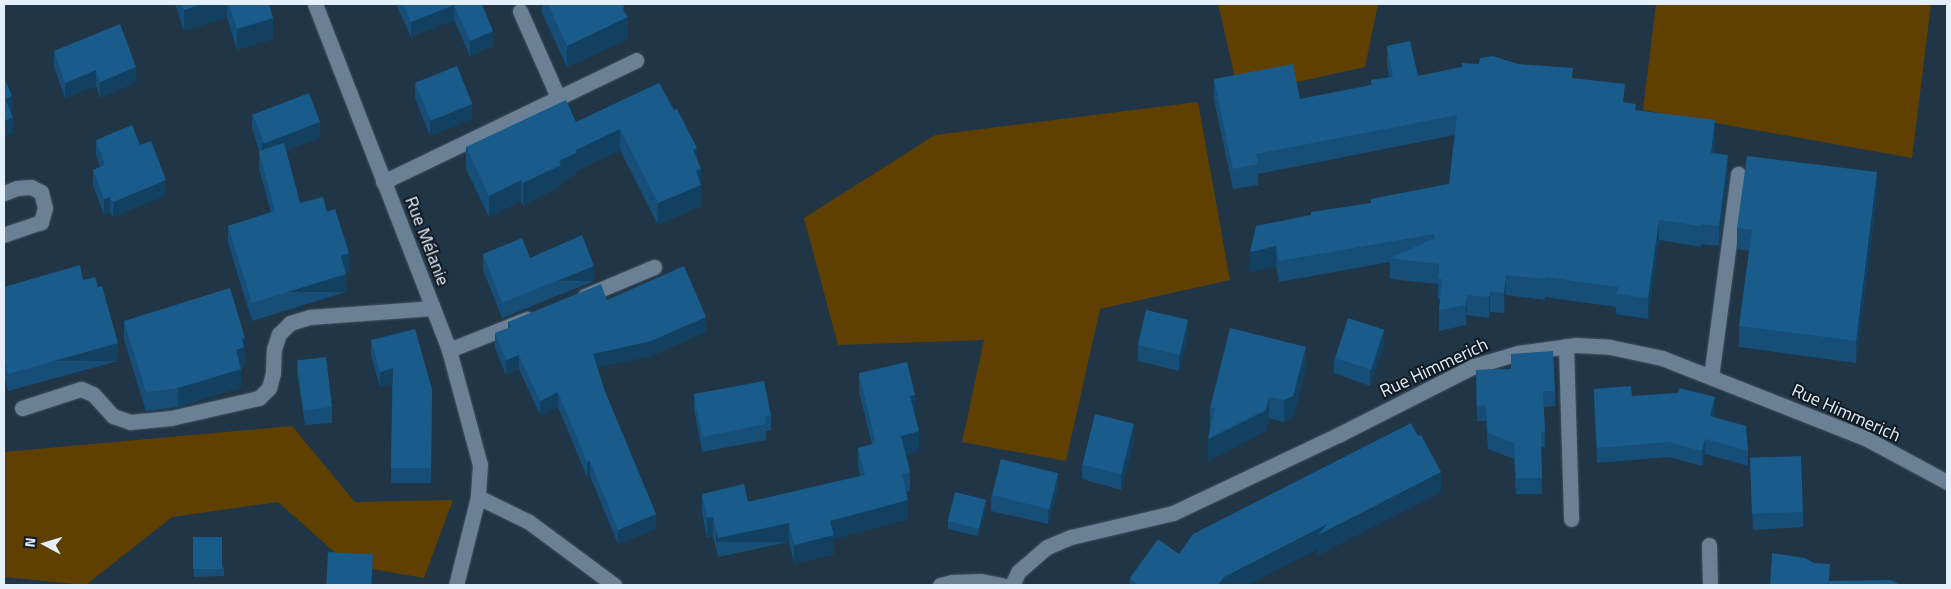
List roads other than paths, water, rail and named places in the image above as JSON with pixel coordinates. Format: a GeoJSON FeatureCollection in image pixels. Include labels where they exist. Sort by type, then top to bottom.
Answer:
{"type":"FeatureCollection","features":[{"type":"Feature","properties":{"kind":"street","name":"Rue Mélanie"},"geometry":{"type":"LineString","coordinates":[[314,4],[449,350],[480,465],[478,497],[456,585]]}},
{"type":"Feature","properties":{"kind":"street"},"geometry":{"type":"LineString","coordinates":[[520,11],[558,98]]}},
{"type":"Feature","properties":{"kind":"street"},"geometry":{"type":"LineString","coordinates":[[384,182],[636,60]]}},
{"type":"Feature","properties":{"kind":"street"},"geometry":{"type":"LineString","coordinates":[[1711,377],[1738,174]]}},
{"type":"Feature","properties":{"kind":"street"},"geometry":{"type":"LineString","coordinates":[[4,193],[17,188],[31,187],[41,192],[45,208],[41,222],[4,234]]}},
{"type":"Feature","properties":{"kind":"street"},"geometry":{"type":"LineString","coordinates":[[568,303],[654,267]]}},
{"type":"Feature","properties":{"kind":"street"},"geometry":{"type":"LineString","coordinates":[[22,408],[81,389],[93,394],[113,416],[130,422],[171,418],[259,398],[269,388],[274,373],[274,349],[278,334],[290,322],[310,317],[433,308]]}},
{"type":"Feature","properties":{"kind":"street"},"geometry":{"type":"LineString","coordinates":[[449,350],[540,314]]}},
{"type":"Feature","properties":{"kind":"street"},"geometry":{"type":"LineString","coordinates":[[1566,346],[1570,519]]}},
{"type":"Feature","properties":{"kind":"street","name":"Rue Himmerich"},"geometry":{"type":"LineString","coordinates":[[1012,585],[1018,572],[1047,547],[1071,537],[1173,513],[1338,435],[1474,366],[1518,353],[1566,346],[1610,347],[1662,358],[1865,438],[1947,482]]}},
{"type":"Feature","properties":{"kind":"street"},"geometry":{"type":"LineString","coordinates":[[478,497],[529,522],[614,585]]}},
{"type":"Feature","properties":{"kind":"street"},"geometry":{"type":"LineString","coordinates":[[1709,545],[1710,585]]}},
{"type":"Feature","properties":{"kind":"street"},"geometry":{"type":"LineString","coordinates":[[940,585],[952,582],[982,581],[1002,585]]}}]}
